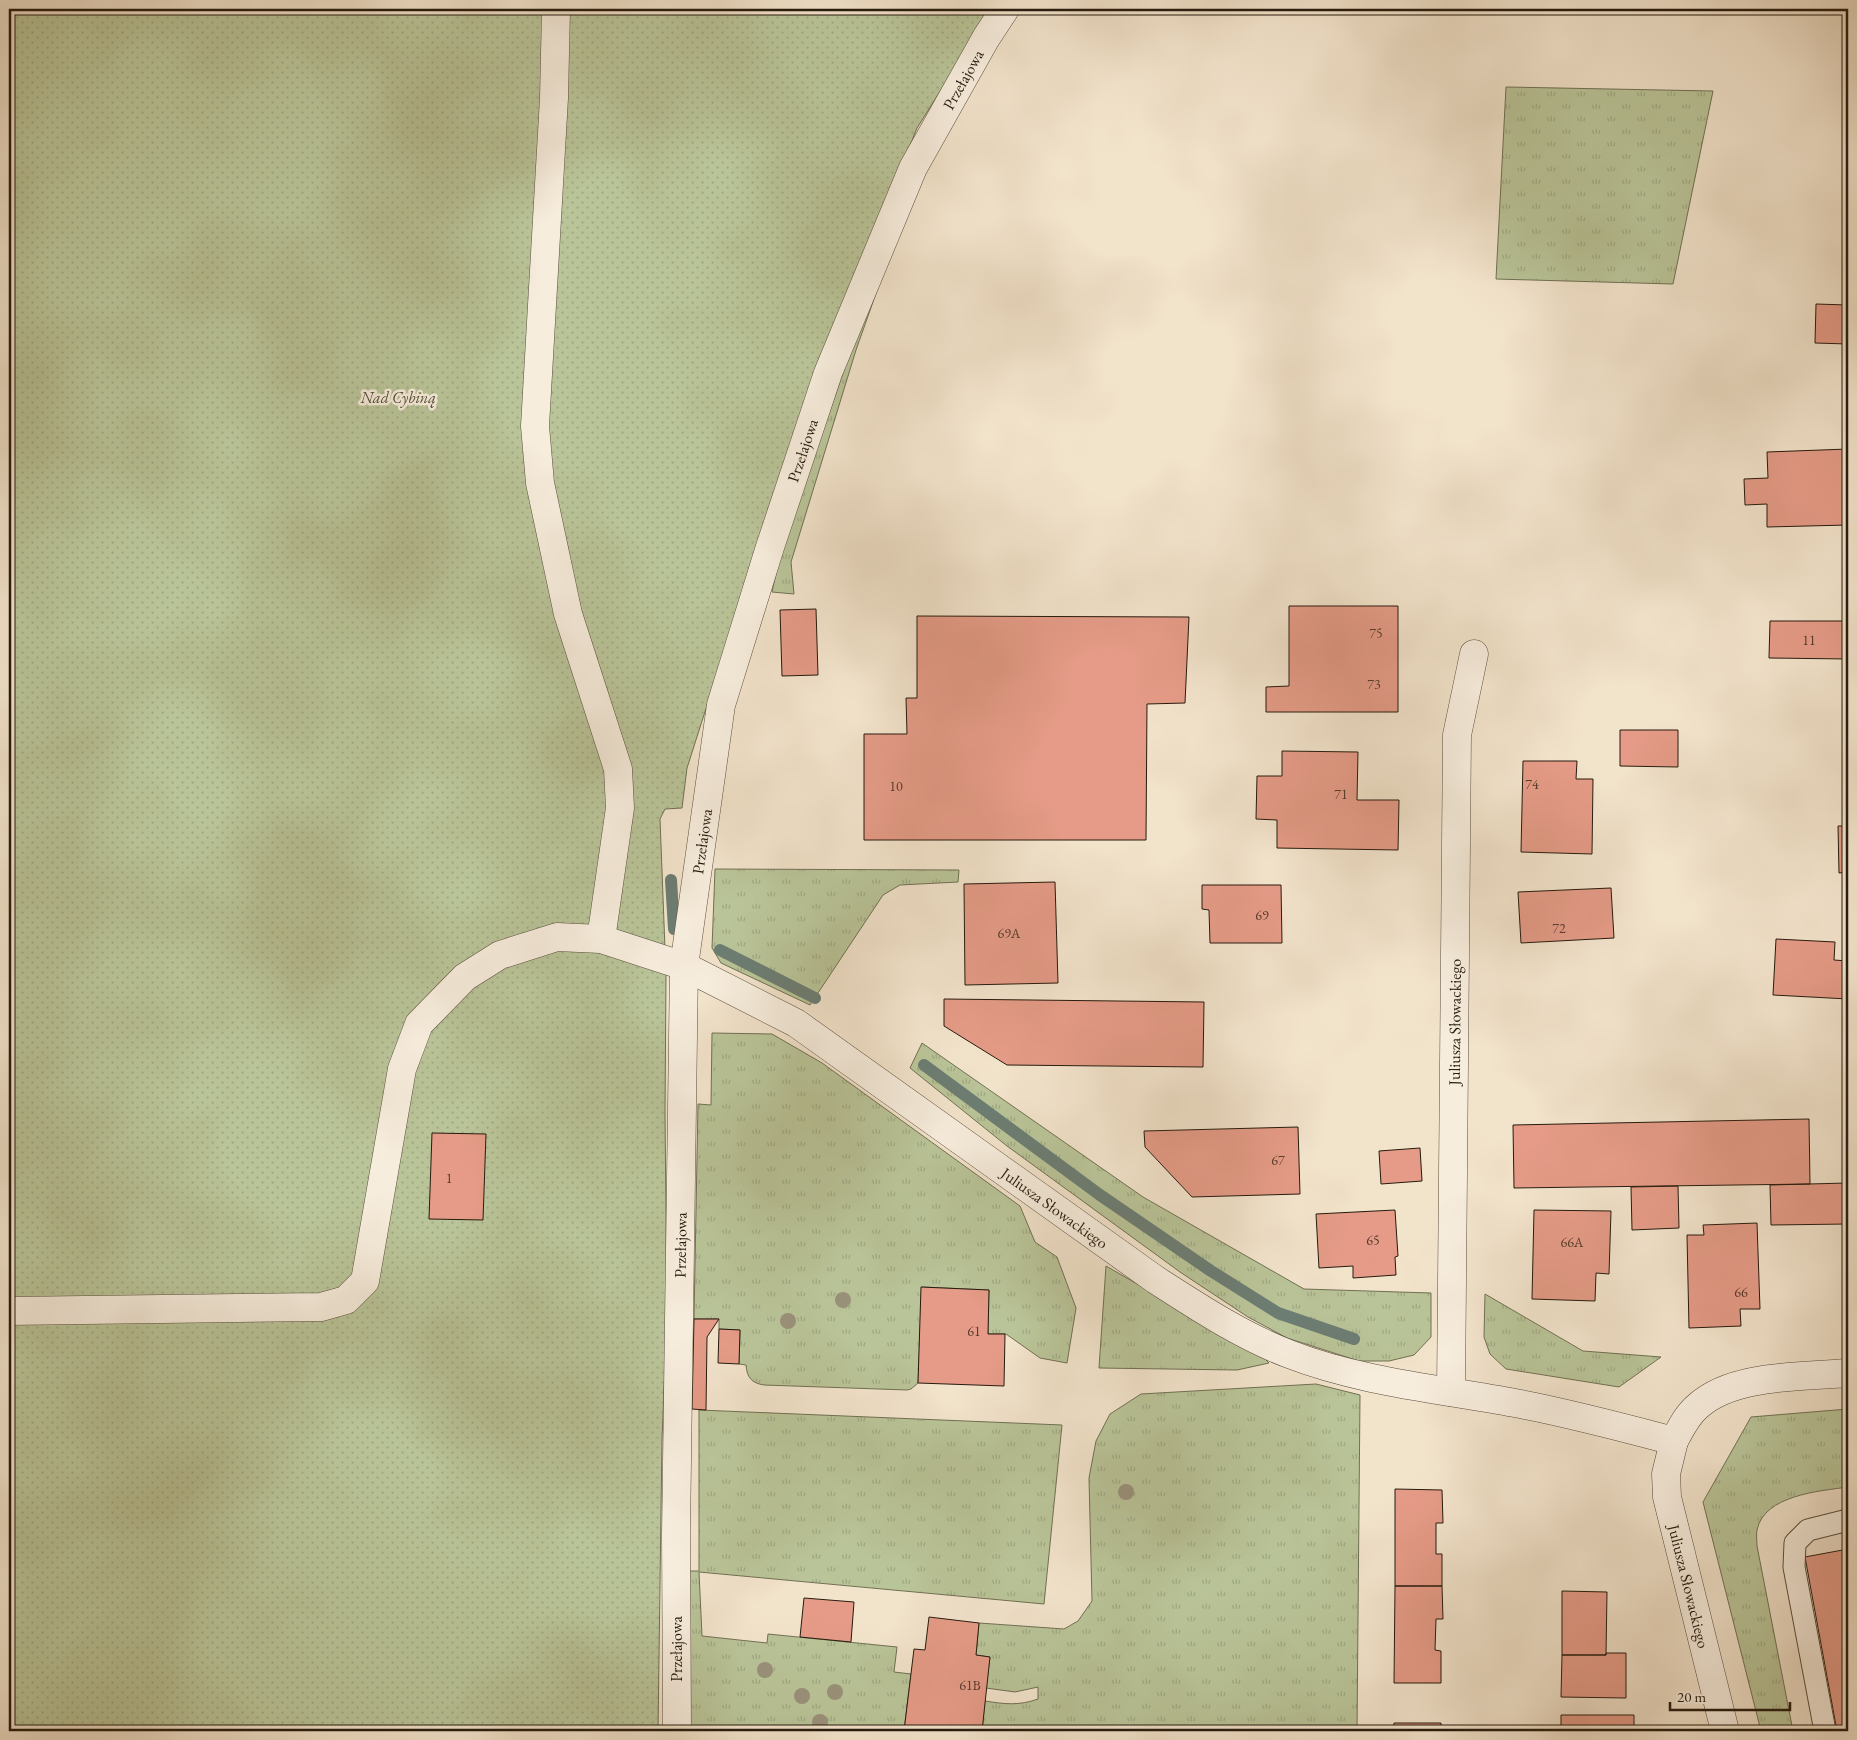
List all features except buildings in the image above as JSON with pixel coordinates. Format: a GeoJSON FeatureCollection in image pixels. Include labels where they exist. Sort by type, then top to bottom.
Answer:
{"type":"FeatureCollection","features":[{"type":"Feature","properties":{"kind":"street"},"geometry":{"type":"LineString","coordinates":[[556,9],[554,98],[535,426],[540,483],[568,614],[618,770],[620,808],[601,939]]}},
{"type":"Feature","properties":{"kind":"street","name":"Przełajowa"},"geometry":{"type":"LineString","coordinates":[[677,1731],[676,1543],[684,966],[720,705],[770,546],[828,373],[912,168],[986,38],[1005,9]]}},
{"type":"Feature","properties":{"kind":"street","name":"Juliusza Słowackiego"},"geometry":{"type":"LineString","coordinates":[[1451,1392],[1457,735],[1474,654]]}},
{"type":"Feature","properties":{"kind":"street","name":"Juliusza Słowackiego"},"geometry":{"type":"LineString","coordinates":[[9,1311],[321,1307],[346,1300],[365,1281],[402,1069],[419,1024],[465,977],[500,955],[556,937],[601,939],[684,966],[796,1022],[1156,1280],[1212,1315],[1258,1340],[1300,1358],[1357,1375],[1543,1409],[1674,1440]]}},
{"type":"Feature","properties":{"kind":"street","name":"Juliusza Słowackiego"},"geometry":{"type":"LineString","coordinates":[[1725,1731],[1668,1497],[1666,1474],[1674,1440],[1688,1416],[1696,1407],[1717,1392],[1729,1387],[1757,1381],[1848,1373]]}},
{"type":"Feature","properties":{"kind":"lane"},"geometry":{"type":"LineString","coordinates":[[1825,1731],[1794,1567],[1795,1543],[1808,1530],[1848,1520]]}},
{"type":"Feature","properties":{"kind":"green space","name":"Nad Cybiną"},"geometry":{"type":"Polygon","coordinates":[[[9,9],[992,9],[917,128],[790,446],[687,768],[682,808],[665,809],[660,819],[666,975],[667,1322],[662,1438],[658,1731],[9,1731],[9,9]]]}},
{"type":"Feature","properties":{"kind":"green space"},"geometry":{"type":"Polygon","coordinates":[[[1506,87],[1713,91],[1673,284],[1496,279],[1506,87]]]}},
{"type":"Feature","properties":{"kind":"green space"},"geometry":{"type":"Polygon","coordinates":[[[892,248],[856,350],[791,562],[794,594],[772,592],[780,555],[861,321],[892,248]]]}},
{"type":"Feature","properties":{"kind":"green space"},"geometry":{"type":"Polygon","coordinates":[[[715,869],[959,870],[958,882],[900,885],[883,895],[810,1005],[721,963],[712,948],[715,869]]]}},
{"type":"Feature","properties":{"kind":"green space"},"geometry":{"type":"Polygon","coordinates":[[[712,1033],[772,1034],[822,1063],[1020,1206],[1035,1242],[1057,1257],[1076,1308],[1067,1363],[1040,1358],[1006,1334],[988,1334],[989,1290],[922,1287],[918,1383],[911,1389],[764,1385],[753,1381],[747,1373],[746,1365],[739,1364],[740,1330],[719,1329],[719,1319],[694,1319],[698,1104],[711,1105],[712,1033]]]}},
{"type":"Feature","properties":{"kind":"green space"},"geometry":{"type":"Polygon","coordinates":[[[922,1043],[1143,1197],[1304,1289],[1431,1293],[1431,1337],[1414,1355],[1389,1361],[1359,1361],[1287,1338],[1248,1317],[1180,1272],[1007,1146],[910,1068],[922,1043]]]}},
{"type":"Feature","properties":{"kind":"green space"},"geometry":{"type":"Polygon","coordinates":[[[1106,1266],[1262,1356],[1269,1363],[1237,1370],[1099,1368],[1106,1266]]]}},
{"type":"Feature","properties":{"kind":"green space"},"geometry":{"type":"Polygon","coordinates":[[[1485,1294],[1583,1351],[1661,1357],[1619,1387],[1506,1369],[1490,1354],[1484,1337],[1485,1294]]]}},
{"type":"Feature","properties":{"kind":"green space"},"geometry":{"type":"Polygon","coordinates":[[[1316,1384],[1360,1395],[1357,1731],[982,1731],[985,1701],[1012,1704],[1024,1703],[1038,1699],[1038,1687],[1015,1692],[986,1688],[990,1657],[976,1655],[979,1623],[1064,1629],[1078,1621],[1092,1601],[1089,1478],[1096,1441],[1110,1414],[1141,1394],[1316,1384]]]}},
{"type":"Feature","properties":{"kind":"green space"},"geometry":{"type":"Polygon","coordinates":[[[1848,1409],[1848,1487],[1809,1493],[1781,1502],[1770,1509],[1762,1518],[1757,1530],[1757,1546],[1793,1731],[1761,1731],[1703,1502],[1751,1417],[1848,1409]]]}},
{"type":"Feature","properties":{"kind":"green space"},"geometry":{"type":"Polygon","coordinates":[[[699,1410],[1062,1425],[1044,1604],[699,1572],[702,1636],[767,1643],[768,1634],[897,1647],[894,1672],[911,1674],[904,1731],[685,1731],[686,1571],[699,1571],[699,1410]]]}},
{"type":"Feature","properties":{"kind":"waterway"},"geometry":{"type":"LineString","coordinates":[[671,880],[674,929]]}},
{"type":"Feature","properties":{"kind":"waterway"},"geometry":{"type":"LineString","coordinates":[[720,950],[815,998]]}},
{"type":"Feature","properties":{"kind":"waterway"},"geometry":{"type":"LineString","coordinates":[[924,1065],[1100,1195],[1211,1271],[1278,1313],[1354,1339]]}}]}
